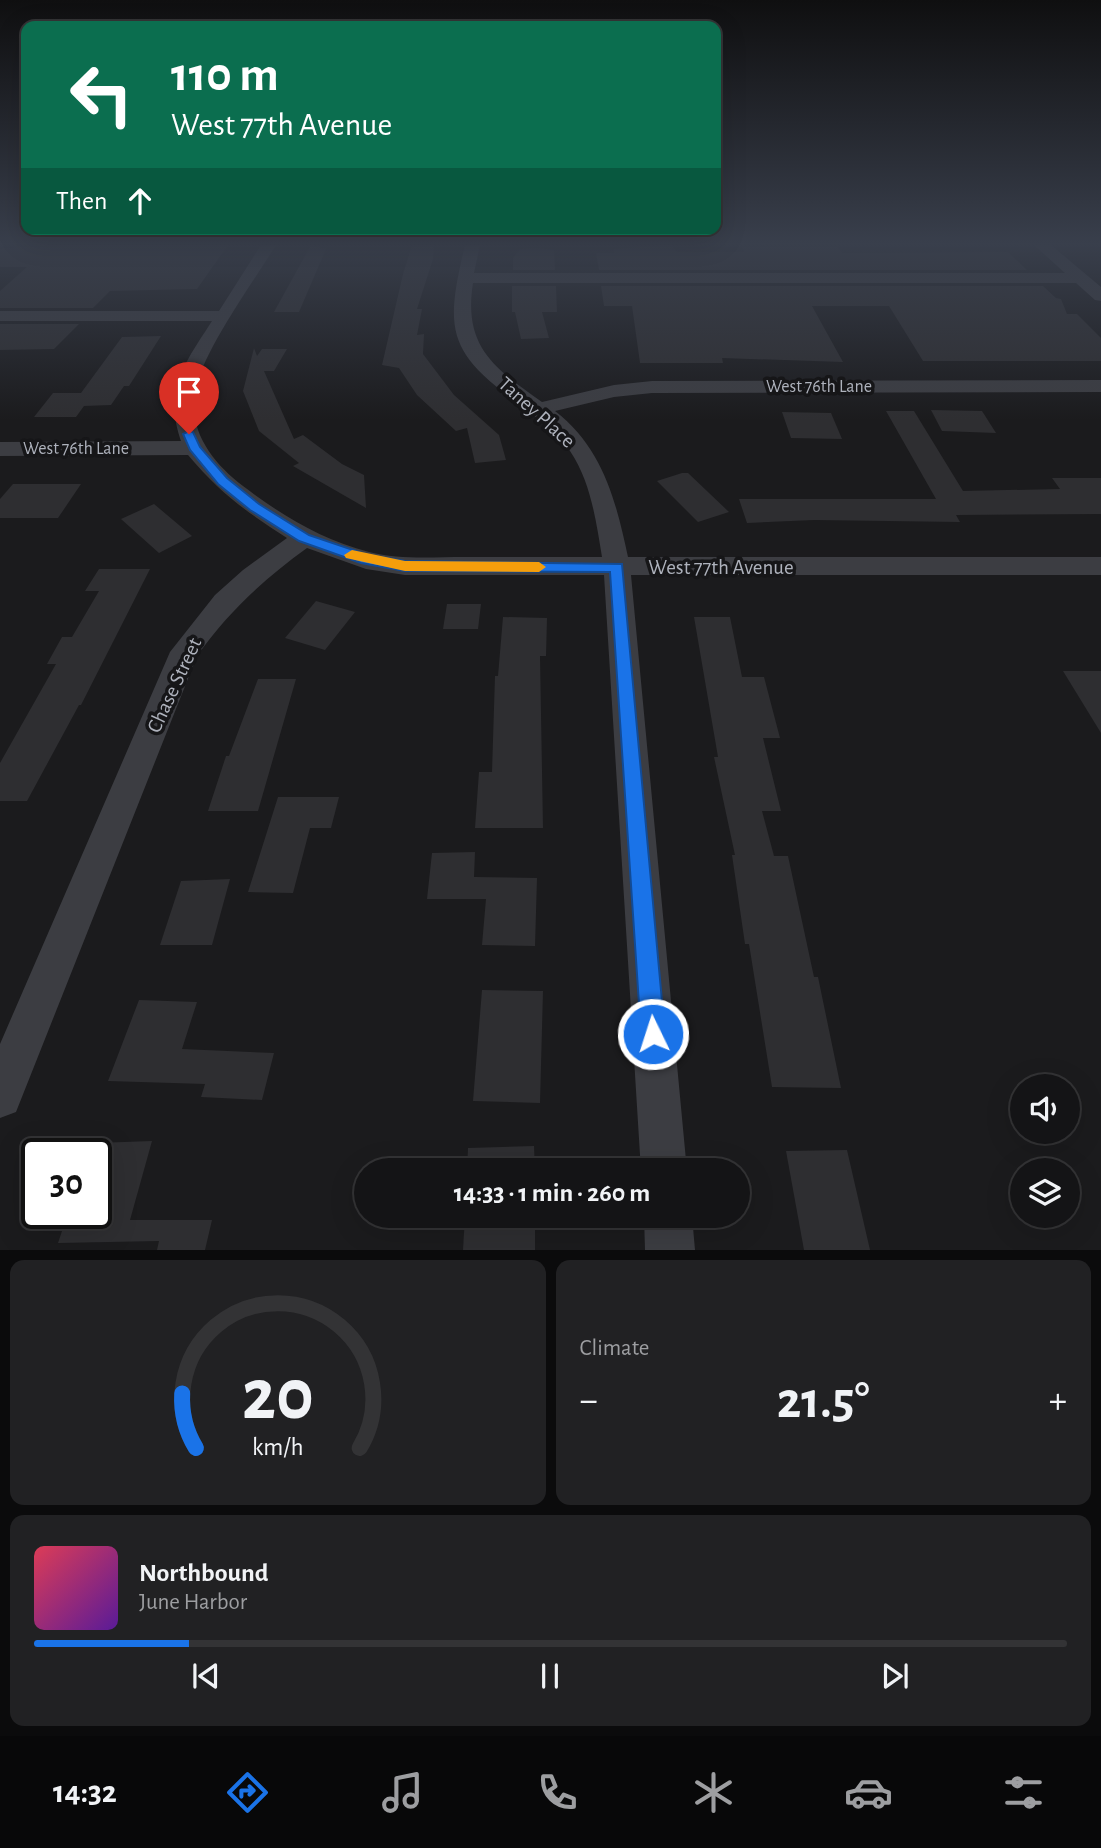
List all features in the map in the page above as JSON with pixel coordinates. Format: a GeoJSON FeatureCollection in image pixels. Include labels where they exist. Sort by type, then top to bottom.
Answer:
{"type":"FeatureCollection","features":[{"type":"Feature","properties":{"kind":"street"},"geometry":{"type":"LineString","coordinates":[[230,303],[190,371],[184,395],[184,421],[194,448],[222,481],[255,507],[304,538]]}},
{"type":"Feature","properties":{"kind":"street","name":"Taney Place"},"geometry":{"type":"LineString","coordinates":[[463,303],[461,322],[466,340],[479,359],[505,385],[568,433],[600,487],[617,567],[663,1158]]}},
{"type":"Feature","properties":{"kind":"street"},"geometry":{"type":"LineString","coordinates":[[0,316],[222,316]]}},
{"type":"Feature","properties":{"kind":"street","name":"West 76th Lane"},"geometry":{"type":"LineString","coordinates":[[538,409],[614,391],[652,387],[1101,386]]}},
{"type":"Feature","properties":{"kind":"street","name":"West 76th Lane"},"geometry":{"type":"LineString","coordinates":[[0,449],[194,448]]}},
{"type":"Feature","properties":{"kind":"street","name":"West 77th Avenue"},"geometry":{"type":"LineString","coordinates":[[304,538],[366,560],[405,566],[1101,566]]}},
{"type":"Feature","properties":{"kind":"street","name":"Chase Street"},"geometry":{"type":"LineString","coordinates":[[0,1096],[184,652],[211,614],[247,579],[304,538]]}},
{"type":"Feature","properties":{"kind":"street"},"geometry":{"type":"LineString","coordinates":[[669,1228],[670,1250]]}},
{"type":"Feature","properties":{"kind":"building"},"geometry":{"type":"Polygon","coordinates":[[[0,303],[98,303],[93,308],[0,308],[0,303]]]}},
{"type":"Feature","properties":{"kind":"building"},"geometry":{"type":"Polygon","coordinates":[[[279,303],[303,303],[299,312],[274,312],[279,303]]]}},
{"type":"Feature","properties":{"kind":"building"},"geometry":{"type":"Polygon","coordinates":[[[396,303],[419,303],[417,309],[422,309],[417,335],[424,334],[423,354],[454,395],[499,435],[506,460],[475,463],[467,428],[456,431],[417,395],[399,368],[382,365],[396,303]]]}},
{"type":"Feature","properties":{"kind":"building"},"geometry":{"type":"Polygon","coordinates":[[[512,303],[557,303],[557,312],[542,312],[549,338],[521,339],[515,312],[512,312],[512,303]]]}},
{"type":"Feature","properties":{"kind":"building"},"geometry":{"type":"Polygon","coordinates":[[[604,303],[1063,303],[1067,314],[1077,314],[1101,338],[1101,361],[923,361],[889,306],[812,306],[843,362],[722,358],[723,363],[640,363],[632,306],[604,306],[604,303]]]}},
{"type":"Feature","properties":{"kind":"building"},"geometry":{"type":"Polygon","coordinates":[[[0,324],[79,324],[54,349],[0,350],[0,324]]]}},
{"type":"Feature","properties":{"kind":"building"},"geometry":{"type":"Polygon","coordinates":[[[161,336],[129,386],[124,386],[111,405],[84,406],[76,417],[34,417],[53,393],[81,393],[122,337],[161,336]]]}},
{"type":"Feature","properties":{"kind":"building"},"geometry":{"type":"Polygon","coordinates":[[[254,348],[257,356],[262,349],[287,349],[274,371],[264,371],[294,439],[303,435],[342,464],[364,475],[366,508],[293,466],[299,463],[259,431],[243,391],[254,348]]]}},
{"type":"Feature","properties":{"kind":"building"},"geometry":{"type":"Polygon","coordinates":[[[931,410],[982,411],[996,433],[942,431],[931,410]]]}},
{"type":"Feature","properties":{"kind":"building"},"geometry":{"type":"Polygon","coordinates":[[[886,411],[914,411],[963,491],[1060,489],[1052,478],[1101,478],[1101,514],[956,515],[960,522],[814,520],[747,523],[739,499],[936,499],[886,411]]]}},
{"type":"Feature","properties":{"kind":"building"},"geometry":{"type":"Polygon","coordinates":[[[782,412],[831,413],[842,439],[791,438],[782,412]]]}},
{"type":"Feature","properties":{"kind":"building"},"geometry":{"type":"Polygon","coordinates":[[[688,473],[729,512],[698,522],[657,481],[688,473]]]}},
{"type":"Feature","properties":{"kind":"building"},"geometry":{"type":"Polygon","coordinates":[[[13,484],[81,484],[58,518],[0,518],[0,499],[13,484]]]}},
{"type":"Feature","properties":{"kind":"building"},"geometry":{"type":"Polygon","coordinates":[[[154,504],[192,536],[159,553],[121,519],[154,504]]]}},
{"type":"Feature","properties":{"kind":"building"},"geometry":{"type":"Polygon","coordinates":[[[99,569],[150,569],[81,705],[27,801],[0,801],[0,763],[56,664],[47,664],[62,637],[72,637],[99,591],[85,591],[99,569]]]}},
{"type":"Feature","properties":{"kind":"building"},"geometry":{"type":"Polygon","coordinates":[[[316,601],[355,612],[325,650],[285,638],[316,601]]]}},
{"type":"Feature","properties":{"kind":"building"},"geometry":{"type":"Polygon","coordinates":[[[447,604],[481,604],[478,629],[443,629],[447,604]]]}},
{"type":"Feature","properties":{"kind":"building"},"geometry":{"type":"Polygon","coordinates":[[[503,617],[547,618],[546,656],[540,656],[543,828],[475,828],[479,772],[492,772],[495,676],[498,676],[503,617]]]}},
{"type":"Feature","properties":{"kind":"building"},"geometry":{"type":"Polygon","coordinates":[[[694,617],[730,617],[742,677],[764,677],[780,738],[763,738],[781,811],[762,811],[774,856],[788,856],[814,977],[818,977],[841,1088],[772,1087],[749,944],[745,944],[732,855],[735,855],[714,757],[718,757],[694,617]]]}},
{"type":"Feature","properties":{"kind":"building"},"geometry":{"type":"Polygon","coordinates":[[[1063,671],[1101,671],[1101,733],[1063,671]]]}},
{"type":"Feature","properties":{"kind":"building"},"geometry":{"type":"Polygon","coordinates":[[[258,679],[296,679],[258,811],[208,811],[226,756],[229,756],[258,679]]]}},
{"type":"Feature","properties":{"kind":"building"},"geometry":{"type":"Polygon","coordinates":[[[278,797],[339,797],[331,828],[310,828],[293,893],[248,892],[278,797]]]}},
{"type":"Feature","properties":{"kind":"building"},"geometry":{"type":"Polygon","coordinates":[[[475,852],[474,877],[537,878],[535,946],[482,945],[486,899],[427,899],[432,853],[475,852]]]}},
{"type":"Feature","properties":{"kind":"building"},"geometry":{"type":"Polygon","coordinates":[[[230,879],[212,945],[160,945],[181,881],[230,879]]]}},
{"type":"Feature","properties":{"kind":"building"},"geometry":{"type":"Polygon","coordinates":[[[482,990],[543,991],[540,1103],[473,1101],[482,990]]]}},
{"type":"Feature","properties":{"kind":"building"},"geometry":{"type":"Polygon","coordinates":[[[139,1000],[197,1002],[182,1049],[274,1053],[262,1100],[201,1097],[205,1084],[108,1081],[139,1000]]]}},
{"type":"Feature","properties":{"kind":"building"},"geometry":{"type":"Polygon","coordinates":[[[152,1141],[130,1220],[212,1220],[205,1250],[157,1250],[159,1241],[58,1243],[63,1229],[112,1229],[112,1142],[152,1141]]]}},
{"type":"Feature","properties":{"kind":"building"},"geometry":{"type":"Polygon","coordinates":[[[534,1146],[534,1158],[468,1158],[468,1148],[534,1146]]]}},
{"type":"Feature","properties":{"kind":"building"},"geometry":{"type":"Polygon","coordinates":[[[847,1150],[870,1250],[804,1250],[786,1151],[847,1150]]]}},
{"type":"Feature","properties":{"kind":"building"},"geometry":{"type":"Polygon","coordinates":[[[464,1228],[535,1228],[535,1250],[463,1250],[464,1228]]]}},
{"type":"Feature","properties":{"kind":"slow traffic"},"geometry":{"type":"LineString","coordinates":[[352,555],[405,566],[539,567]]}},
{"type":"Feature","properties":{"kind":"route"},"geometry":{"type":"LineString","coordinates":[[189,434],[194,448],[222,481],[255,507],[304,538],[366,560],[405,566],[617,567],[653,1034]]}}]}
